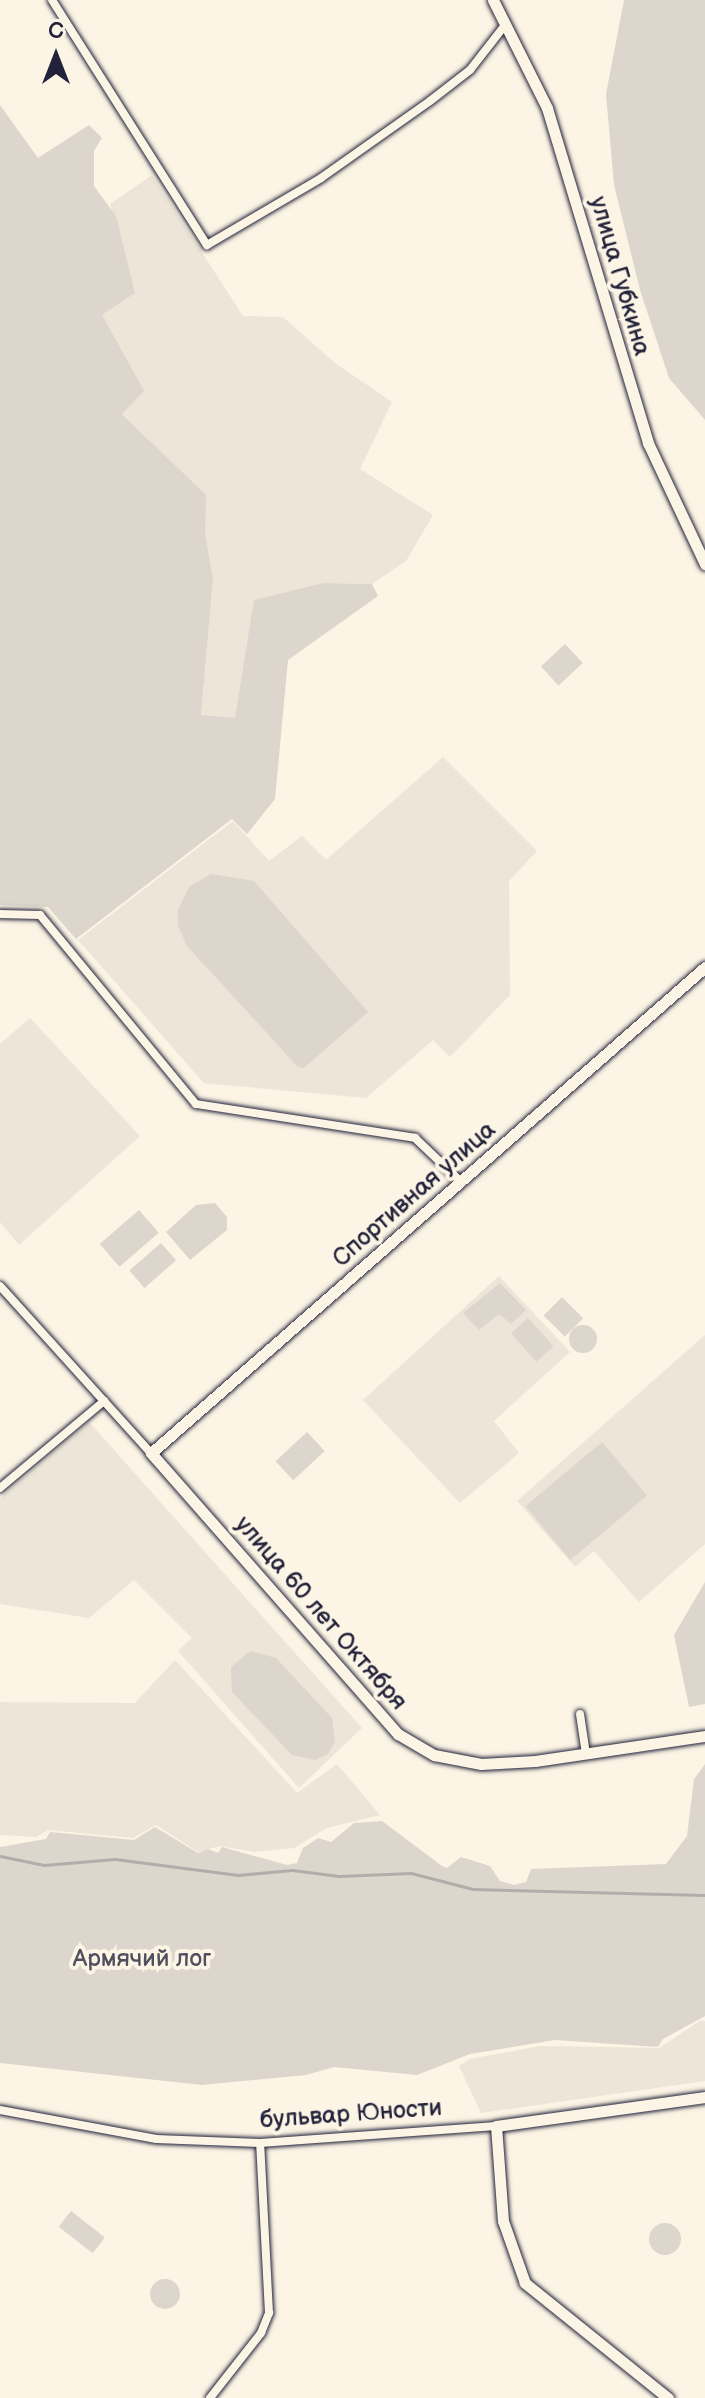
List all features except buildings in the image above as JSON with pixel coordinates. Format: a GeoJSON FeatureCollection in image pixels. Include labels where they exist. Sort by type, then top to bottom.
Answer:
{"type":"FeatureCollection","features":[{"type":"Feature","properties":{"kind":"street"},"geometry":{"type":"LineString","coordinates":[[52,0],[130,130],[207,245],[321,178],[430,101],[470,70],[507,23]]}},
{"type":"Feature","properties":{"kind":"street","name":"улица Губкина"},"geometry":{"type":"LineString","coordinates":[[493,0],[547,108],[648,443],[705,564]]}},
{"type":"Feature","properties":{"kind":"street"},"geometry":{"type":"LineString","coordinates":[[0,914],[40,915],[196,1104],[415,1138],[461,1182]]}},
{"type":"Feature","properties":{"kind":"street","name":"Спортивная улица"},"geometry":{"type":"LineString","coordinates":[[151,1453],[705,967]]}},
{"type":"Feature","properties":{"kind":"street","name":"улица 60 лет Октября"},"geometry":{"type":"LineString","coordinates":[[0,1286],[398,1734],[434,1755],[481,1764],[586,1754],[705,1736]]}},
{"type":"Feature","properties":{"kind":"street"},"geometry":{"type":"LineString","coordinates":[[0,1488],[104,1401]]}},
{"type":"Feature","properties":{"kind":"street"},"geometry":{"type":"LineString","coordinates":[[580,1714],[586,1754]]}},
{"type":"Feature","properties":{"kind":"street","name":"бульвар Юности"},"geometry":{"type":"LineString","coordinates":[[0,2110],[156,2139],[260,2143],[496,2126],[705,2097]]}},
{"type":"Feature","properties":{"kind":"street"},"geometry":{"type":"LineString","coordinates":[[496,2126],[503,2221],[525,2283],[668,2398]]}},
{"type":"Feature","properties":{"kind":"street"},"geometry":{"type":"LineString","coordinates":[[210,2398],[261,2333],[269,2313],[260,2143]]}},
{"type":"Feature","properties":{"kind":"shaded area"},"geometry":{"type":"Polygon","coordinates":[[[152,175],[243,316],[283,317],[335,363],[392,402],[360,469],[433,515],[406,561],[372,584],[323,583],[255,600],[235,719],[201,716],[213,579],[205,532],[205,495],[122,413],[102,315],[135,292],[110,204],[152,175]]]}},
{"type":"Feature","properties":{"kind":"shaded area"},"geometry":{"type":"Polygon","coordinates":[[[443,757],[537,851],[509,881],[510,995],[450,1057],[433,1040],[366,1098],[204,1083],[78,940],[233,821],[269,861],[302,836],[326,860],[443,757]]]}},
{"type":"Feature","properties":{"kind":"shaded area"},"geometry":{"type":"Polygon","coordinates":[[[30,1018],[140,1136],[19,1245],[0,1222],[0,1044],[30,1018]]]}},
{"type":"Feature","properties":{"kind":"shaded area"},"geometry":{"type":"Polygon","coordinates":[[[499,1276],[570,1352],[494,1421],[519,1453],[460,1503],[363,1400],[499,1276]]]}},
{"type":"Feature","properties":{"kind":"shaded area"},"geometry":{"type":"Polygon","coordinates":[[[705,1335],[705,1544],[639,1602],[594,1551],[575,1567],[517,1501],[705,1335]]]}},
{"type":"Feature","properties":{"kind":"shaded area"},"geometry":{"type":"Polygon","coordinates":[[[89,1422],[362,1728],[299,1788],[178,1651],[192,1638],[134,1580],[89,1618],[0,1604],[0,1498],[89,1422]]]}},
{"type":"Feature","properties":{"kind":"shaded area"},"geometry":{"type":"Polygon","coordinates":[[[175,1660],[297,1793],[337,1764],[380,1815],[327,1828],[294,1848],[255,1852],[220,1846],[198,1852],[156,1825],[133,1838],[48,1830],[36,1837],[0,1835],[0,1702],[135,1703],[175,1660]]]}},
{"type":"Feature","properties":{"kind":"shaded area"},"geometry":{"type":"Polygon","coordinates":[[[700,2021],[705,2021],[705,2081],[481,2113],[459,2066],[470,2059],[540,2046],[659,2048],[700,2021]]]}},
{"type":"Feature","properties":{"kind":"green space"},"geometry":{"type":"Polygon","coordinates":[[[624,0],[705,0],[705,420],[669,378],[640,290],[614,185],[606,94],[624,0]]]}},
{"type":"Feature","properties":{"kind":"green space"},"geometry":{"type":"Polygon","coordinates":[[[0,105],[38,158],[89,125],[102,138],[94,151],[94,186],[116,216],[135,293],[102,315],[144,391],[122,414],[206,495],[205,532],[213,579],[201,715],[235,718],[254,600],[323,583],[372,584],[378,596],[288,660],[275,799],[247,834],[232,819],[76,939],[48,907],[0,905],[0,105]]]}},
{"type":"Feature","properties":{"kind":"green space"},"geometry":{"type":"Polygon","coordinates":[[[565,644],[583,663],[559,686],[541,667],[565,644]]]}},
{"type":"Feature","properties":{"kind":"green space"},"geometry":{"type":"Polygon","coordinates":[[[211,874],[254,881],[368,1012],[304,1068],[298,1067],[187,946],[178,926],[178,910],[189,887],[211,874]]]}},
{"type":"Feature","properties":{"kind":"green space"},"geometry":{"type":"Polygon","coordinates":[[[215,1203],[227,1217],[227,1230],[190,1260],[166,1232],[196,1205],[215,1203]]]}},
{"type":"Feature","properties":{"kind":"green space"},"geometry":{"type":"Polygon","coordinates":[[[139,1210],[159,1233],[119,1267],[100,1244],[139,1210]]]}},
{"type":"Feature","properties":{"kind":"green space"},"geometry":{"type":"Polygon","coordinates":[[[161,1243],[176,1260],[144,1288],[129,1271],[161,1243]]]}},
{"type":"Feature","properties":{"kind":"green space"},"geometry":{"type":"Polygon","coordinates":[[[500,1283],[526,1310],[511,1324],[499,1314],[479,1330],[463,1313],[500,1283]]]}},
{"type":"Feature","properties":{"kind":"green space"},"geometry":{"type":"Polygon","coordinates":[[[562,1297],[583,1318],[565,1337],[544,1315],[562,1297]]]}},
{"type":"Feature","properties":{"kind":"green space"},"geometry":{"type":"Polygon","coordinates":[[[528,1318],[553,1346],[536,1362],[511,1333],[528,1318]]]}},
{"type":"Feature","properties":{"kind":"green space"},"geometry":{"type":"Polygon","coordinates":[[[583,1325],[593,1329],[597,1339],[593,1349],[583,1353],[573,1349],[569,1339],[573,1329],[583,1325]]]}},
{"type":"Feature","properties":{"kind":"green space"},"geometry":{"type":"Polygon","coordinates":[[[307,1432],[325,1451],[293,1480],[276,1461],[307,1432]]]}},
{"type":"Feature","properties":{"kind":"green space"},"geometry":{"type":"Polygon","coordinates":[[[602,1442],[647,1496],[570,1560],[525,1506],[602,1442]]]}},
{"type":"Feature","properties":{"kind":"green space"},"geometry":{"type":"Polygon","coordinates":[[[705,1582],[705,1704],[689,1707],[674,1635],[705,1582]]]}},
{"type":"Feature","properties":{"kind":"green space"},"geometry":{"type":"Polygon","coordinates":[[[250,1651],[276,1658],[332,1718],[335,1742],[328,1754],[315,1760],[292,1755],[232,1692],[231,1667],[250,1651]]]}},
{"type":"Feature","properties":{"kind":"green space","name":"Армячий лог"},"geometry":{"type":"Polygon","coordinates":[[[705,1764],[705,2016],[663,2039],[658,2047],[555,2040],[470,2054],[417,2075],[334,2067],[306,2075],[202,2085],[0,2063],[0,1847],[46,1839],[50,1832],[134,1840],[155,1827],[198,1853],[208,1849],[218,1853],[222,1847],[287,1865],[297,1863],[303,1848],[318,1838],[331,1842],[354,1823],[382,1821],[442,1866],[447,1868],[461,1857],[490,1866],[500,1881],[514,1885],[526,1882],[531,1869],[666,1864],[687,1836],[694,1779],[705,1764]]]}},
{"type":"Feature","properties":{"kind":"green space"},"geometry":{"type":"Polygon","coordinates":[[[71,2211],[105,2237],[93,2253],[59,2227],[71,2211]]]}},
{"type":"Feature","properties":{"kind":"green space"},"geometry":{"type":"Polygon","coordinates":[[[665,2223],[676,2228],[681,2239],[676,2250],[665,2255],[654,2250],[649,2239],[654,2228],[665,2223]]]}},
{"type":"Feature","properties":{"kind":"green space"},"geometry":{"type":"Polygon","coordinates":[[[165,2279],[176,2283],[180,2294],[176,2305],[165,2309],[154,2305],[150,2294],[154,2283],[165,2279]]]}},
{"type":"Feature","properties":{"kind":"waterway"},"geometry":{"type":"LineString","coordinates":[[0,1856],[44,1865],[115,1859],[238,1875],[292,1870],[339,1876],[411,1873],[473,1889],[705,1895]]}}]}
